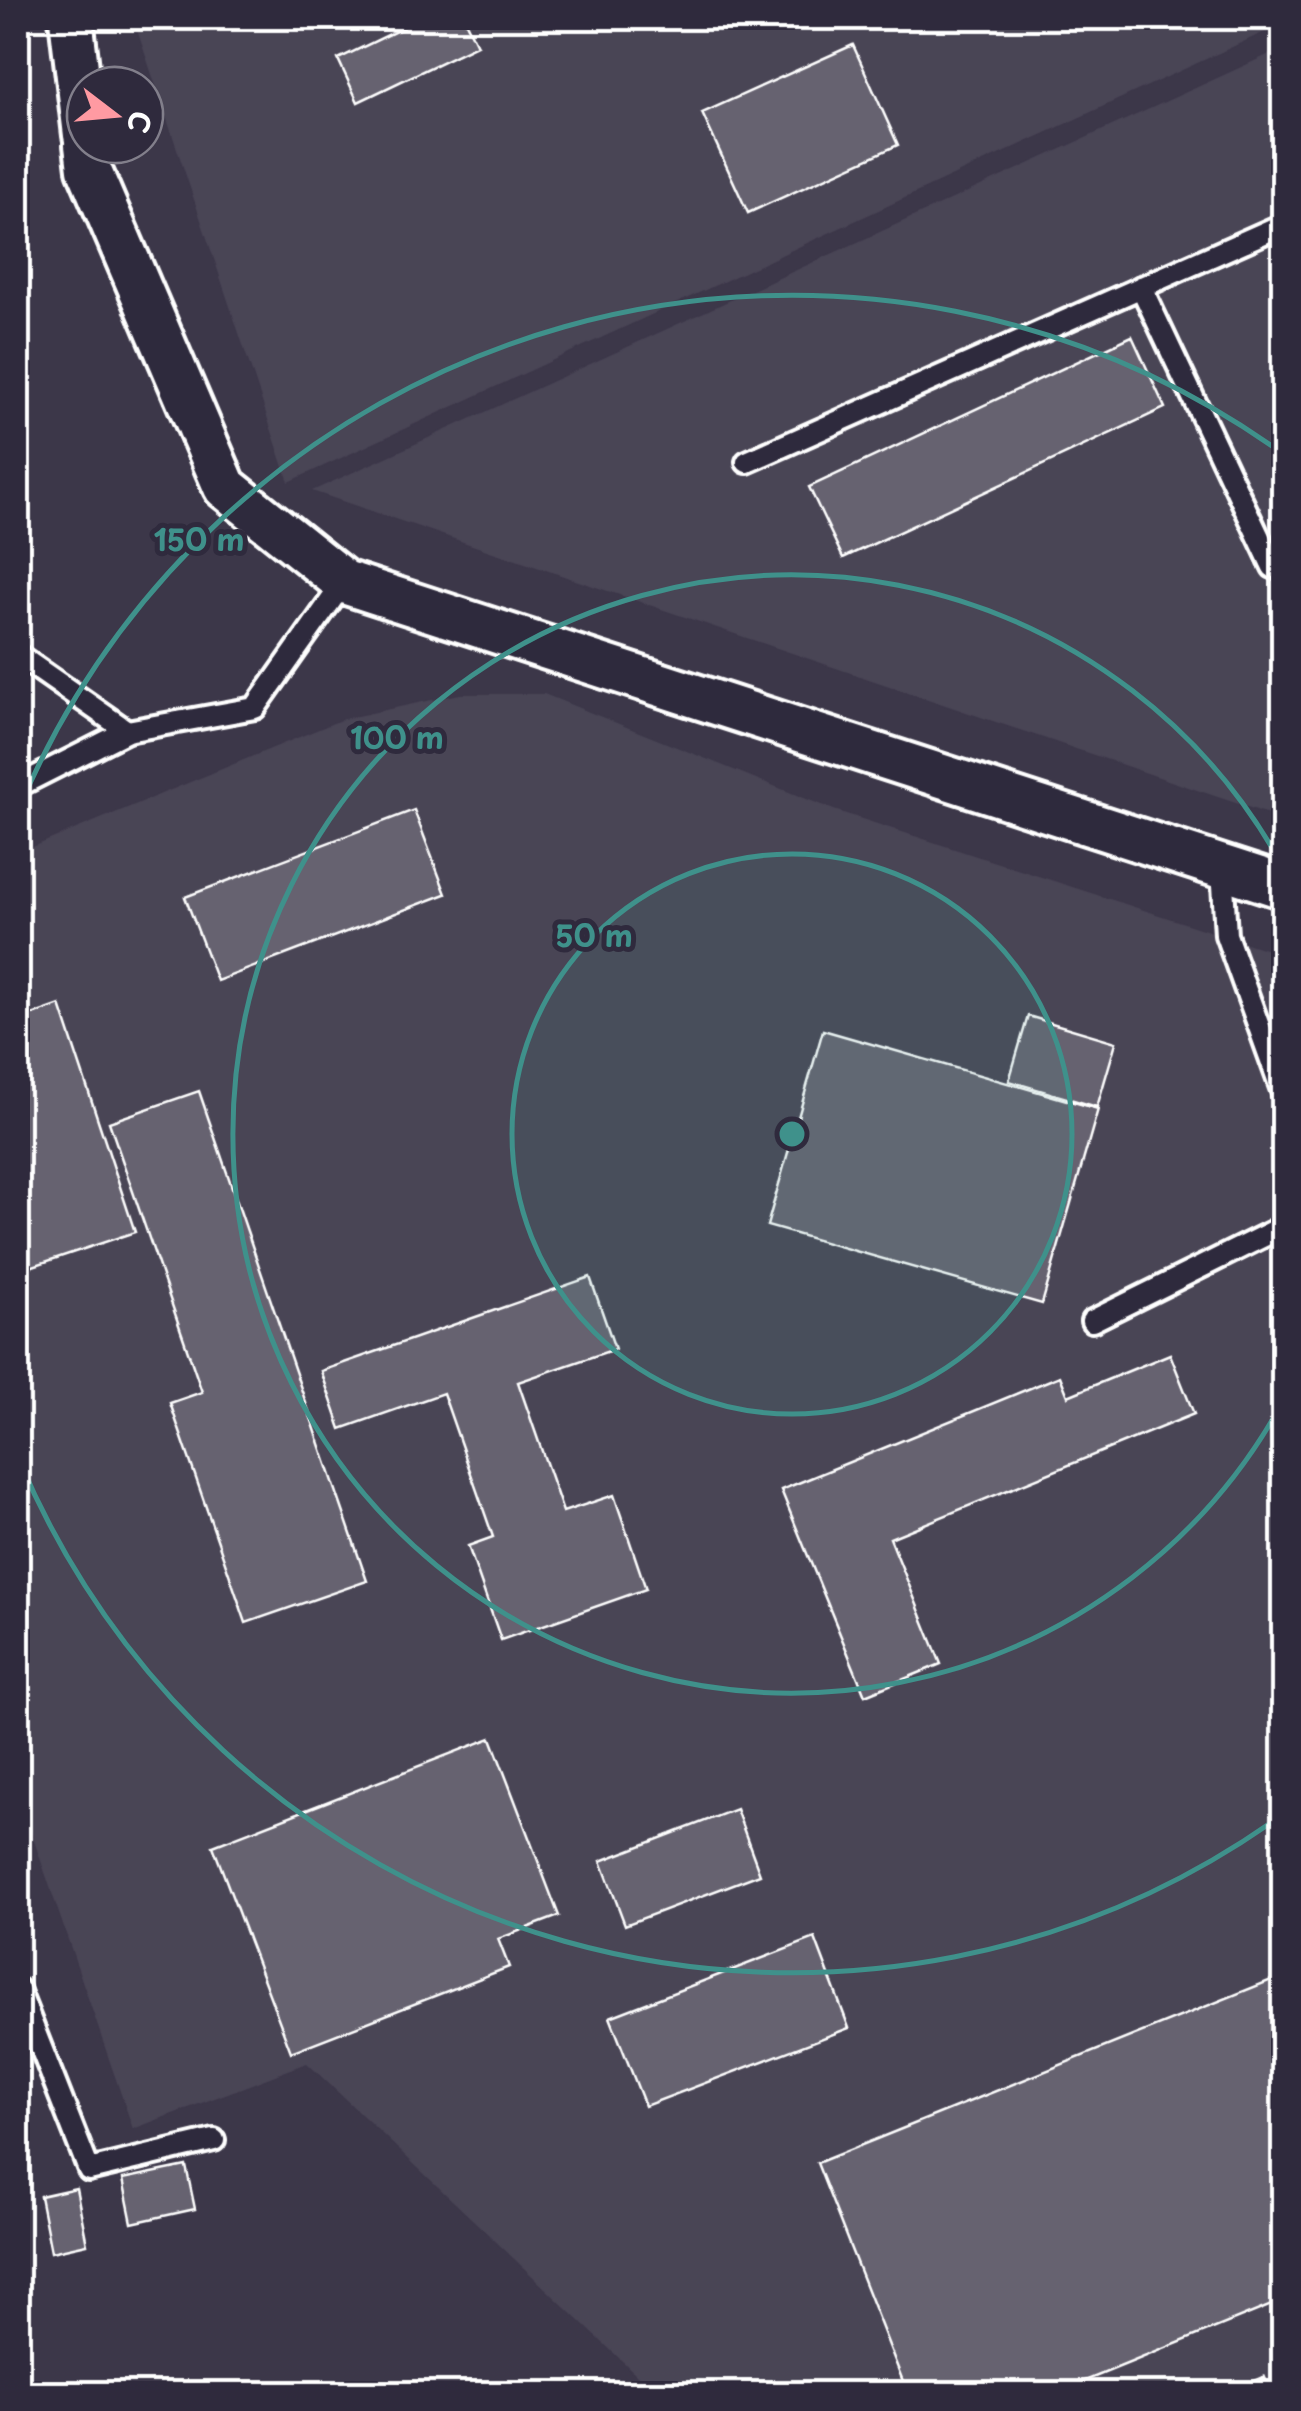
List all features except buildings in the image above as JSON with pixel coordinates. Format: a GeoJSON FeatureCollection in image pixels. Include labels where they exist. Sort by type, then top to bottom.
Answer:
{"type":"FeatureCollection","features":[{"type":"Feature","properties":{"kind":"street"},"geometry":{"type":"LineString","coordinates":[[71,18],[77,65]]}},
{"type":"Feature","properties":{"kind":"street"},"geometry":{"type":"LineString","coordinates":[[88,165],[225,488],[344,582],[1284,887]]}},
{"type":"Feature","properties":{"kind":"lane"},"geometry":{"type":"LineString","coordinates":[[747,462],[1284,224]]}},
{"type":"Feature","properties":{"kind":"lane"},"geometry":{"type":"LineString","coordinates":[[1141,287],[1273,567],[1284,562]]}},
{"type":"Feature","properties":{"kind":"lane"},"geometry":{"type":"LineString","coordinates":[[18,786],[128,731],[255,708],[344,582]]}},
{"type":"Feature","properties":{"kind":"lane"},"geometry":{"type":"LineString","coordinates":[[18,655],[81,703],[128,731]]}},
{"type":"Feature","properties":{"kind":"lane"},"geometry":{"type":"LineString","coordinates":[[1222,868],[1226,935],[1284,1096]]}},
{"type":"Feature","properties":{"kind":"lane"},"geometry":{"type":"LineString","coordinates":[[1092,1321],[1284,1226]]}},
{"type":"Feature","properties":{"kind":"lane"},"geometry":{"type":"LineString","coordinates":[[18,1988],[90,2170],[214,2140]]}},
{"type":"Feature","properties":{"kind":"shaded area"},"geometry":{"type":"Polygon","coordinates":[[[133,18],[1283,18],[1284,23],[289,482],[165,113],[165,65],[149,65],[133,18]]]}},
{"type":"Feature","properties":{"kind":"shaded area"},"geometry":{"type":"Polygon","coordinates":[[[1283,48],[1283,819],[312,491],[1283,48]]]}},
{"type":"Feature","properties":{"kind":"shaded area"},"geometry":{"type":"Polygon","coordinates":[[[460,694],[544,694],[834,810],[1283,955],[1283,2393],[656,2393],[307,2063],[133,2129],[18,1794],[18,853],[343,719],[460,694]]]}},
{"type":"Feature","properties":{"kind":"railway"},"geometry":{"type":"LineString","coordinates":[[1232,2394],[1284,2371]]}}]}
